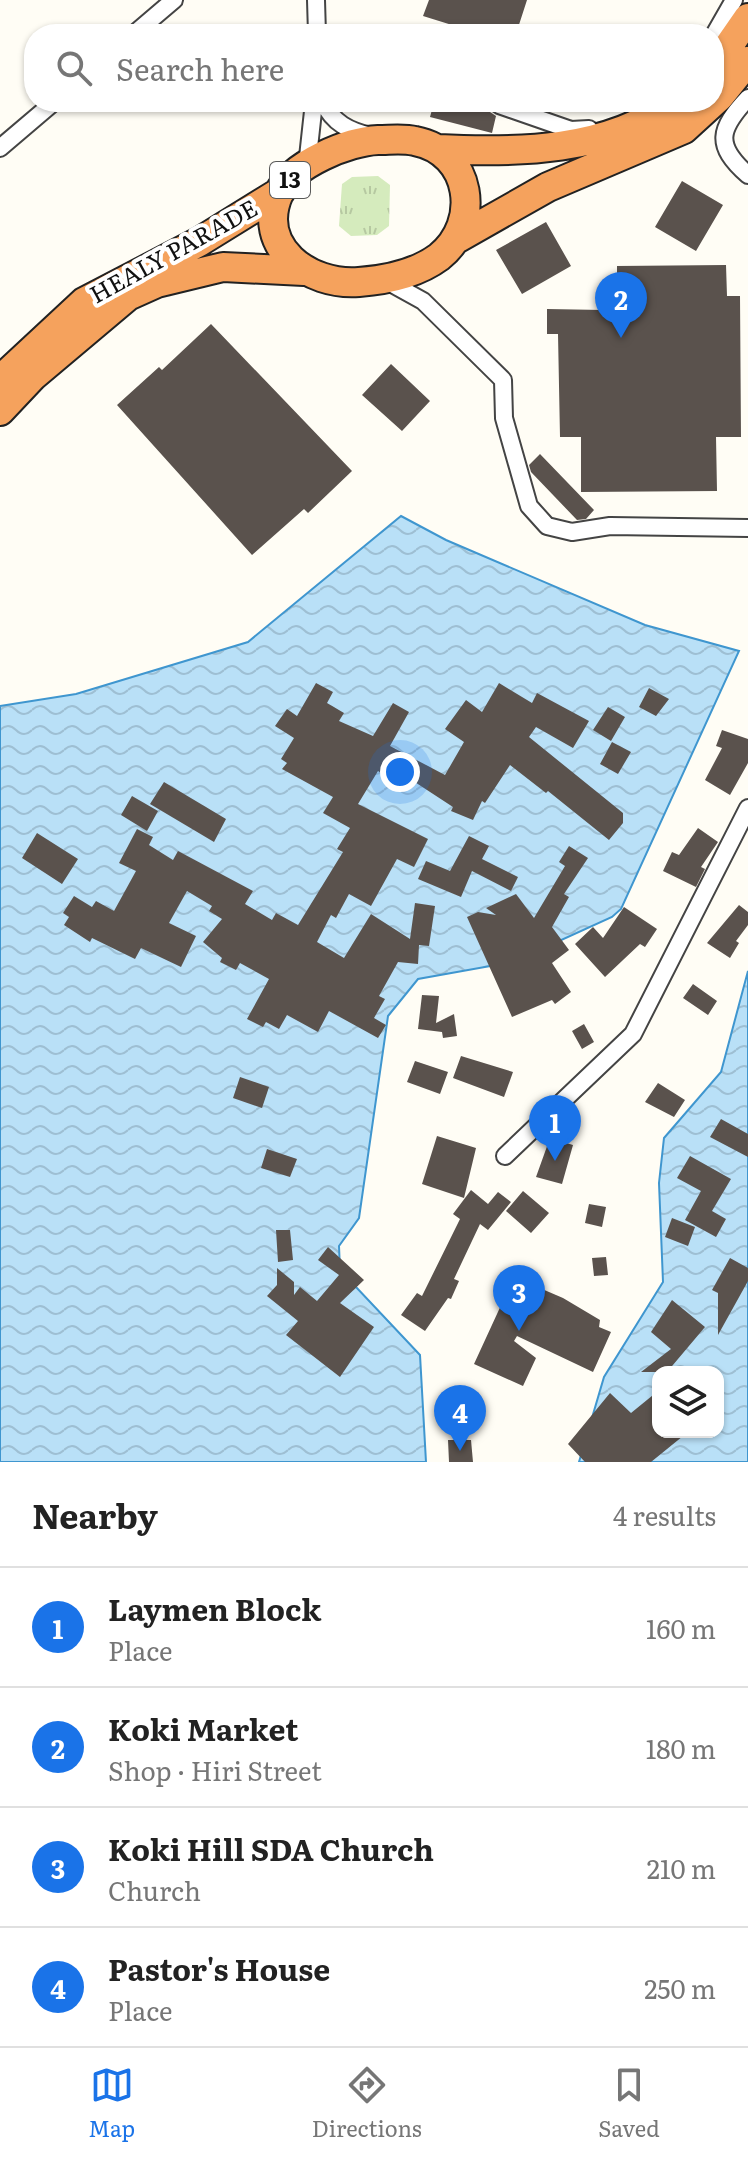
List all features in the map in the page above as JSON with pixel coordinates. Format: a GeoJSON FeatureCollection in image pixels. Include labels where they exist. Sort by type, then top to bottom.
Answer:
{"type":"FeatureCollection","features":[{"type":"Feature","properties":{"kind":"highway"},"geometry":{"type":"LineString","coordinates":[[724,53],[748,18]]}},
{"type":"Feature","properties":{"kind":"highway"},"geometry":{"type":"LineString","coordinates":[[724,91],[748,61]]}},
{"type":"Feature","properties":{"kind":"highway","name":"13"},"geometry":{"type":"LineString","coordinates":[[304,271],[291,262],[277,240],[274,217],[280,192],[307,166],[360,141],[414,141],[438,149],[507,153],[564,144],[627,128],[656,112]]}},
{"type":"Feature","properties":{"kind":"highway"},"geometry":{"type":"LineString","coordinates":[[304,271],[326,279],[356,283],[412,273],[438,257],[458,238],[548,187],[684,129],[703,112]]}},
{"type":"Feature","properties":{"kind":"highway"},"geometry":{"type":"LineString","coordinates":[[438,149],[456,164],[466,184],[466,215],[458,238]]}},
{"type":"Feature","properties":{"kind":"highway","name":"HEALY PARADE"},"geometry":{"type":"LineString","coordinates":[[0,380],[84,302],[199,242],[280,192]]}},
{"type":"Feature","properties":{"kind":"highway","name":"HEALY PARADE"},"geometry":{"type":"LineString","coordinates":[[0,411],[33,376],[128,296],[223,267],[304,271]]}},
{"type":"Feature","properties":{"kind":"street"},"geometry":{"type":"LineString","coordinates":[[146,24],[174,0]]}},
{"type":"Feature","properties":{"kind":"street"},"geometry":{"type":"LineString","coordinates":[[316,0],[317,24]]}},
{"type":"Feature","properties":{"kind":"street"},"geometry":{"type":"LineString","coordinates":[[720,24],[734,0]]}},
{"type":"Feature","properties":{"kind":"street"},"geometry":{"type":"LineString","coordinates":[[748,98],[728,119],[723,143],[729,158],[748,175]]}},
{"type":"Feature","properties":{"kind":"street"},"geometry":{"type":"LineString","coordinates":[[0,148],[42,112]]}},
{"type":"Feature","properties":{"kind":"street"},"geometry":{"type":"LineString","coordinates":[[307,166],[313,112]]}},
{"type":"Feature","properties":{"kind":"street"},"geometry":{"type":"LineString","coordinates":[[328,112],[351,131],[387,140]]}},
{"type":"Feature","properties":{"kind":"street"},"geometry":{"type":"LineString","coordinates":[[519,112],[571,130],[615,121],[633,112]]}},
{"type":"Feature","properties":{"kind":"street"},"geometry":{"type":"LineString","coordinates":[[383,279],[423,301],[503,380],[504,418],[529,506],[547,526],[572,532],[610,526],[748,528]]}},
{"type":"Feature","properties":{"kind":"street"},"geometry":{"type":"LineString","coordinates":[[505,1156],[633,1034],[748,808]]}},
{"type":"Feature","properties":{"kind":"green space"},"geometry":{"type":"Polygon","coordinates":[[[378,176],[390,185],[389,226],[377,235],[351,236],[339,226],[342,184],[352,177],[378,176]]]}},
{"type":"Feature","properties":{"kind":"water"},"geometry":{"type":"Polygon","coordinates":[[[401,516],[446,540],[645,625],[739,651],[621,909],[612,917],[513,962],[418,979],[388,1016],[359,1218],[339,1246],[340,1270],[420,1355],[426,1462],[0,1462],[0,706],[76,694],[248,642],[401,516]]]}},
{"type":"Feature","properties":{"kind":"water"},"geometry":{"type":"Polygon","coordinates":[[[748,971],[748,1462],[579,1462],[604,1377],[663,1282],[659,1183],[664,1138],[721,1072],[748,971]]]}},
{"type":"Feature","properties":{"kind":"building"},"geometry":{"type":"Polygon","coordinates":[[[429,0],[527,0],[519,24],[449,24],[423,16],[429,0]]]}},
{"type":"Feature","properties":{"kind":"building"},"geometry":{"type":"Polygon","coordinates":[[[431,112],[490,112],[496,116],[492,133],[430,117],[431,112]]]}},
{"type":"Feature","properties":{"kind":"building"},"geometry":{"type":"Polygon","coordinates":[[[682,181],[723,205],[696,251],[655,227],[682,181]]]}},
{"type":"Feature","properties":{"kind":"building"},"geometry":{"type":"Polygon","coordinates":[[[546,222],[571,266],[522,294],[496,250],[546,222]]]}},
{"type":"Feature","properties":{"kind":"building"},"geometry":{"type":"Polygon","coordinates":[[[726,265],[727,296],[740,296],[741,437],[716,437],[717,491],[581,492],[581,437],[560,437],[558,334],[547,334],[547,309],[603,310],[603,295],[617,294],[617,266],[726,265]]]}},
{"type":"Feature","properties":{"kind":"building"},"geometry":{"type":"Polygon","coordinates":[[[211,324],[352,471],[308,513],[304,509],[252,555],[117,405],[159,367],[162,370],[211,324]]]}},
{"type":"Feature","properties":{"kind":"building"},"geometry":{"type":"Polygon","coordinates":[[[391,364],[430,401],[402,431],[362,395],[391,364]]]}},
{"type":"Feature","properties":{"kind":"building"},"geometry":{"type":"Polygon","coordinates":[[[540,454],[594,510],[586,519],[577,520],[531,472],[529,465],[540,454]]]}},
{"type":"Feature","properties":{"kind":"building"},"geometry":{"type":"Polygon","coordinates":[[[316,683],[333,692],[327,703],[344,713],[339,721],[373,736],[393,703],[409,712],[390,746],[445,775],[464,742],[445,729],[466,700],[482,712],[499,683],[532,703],[537,693],[589,721],[573,748],[536,727],[529,737],[623,813],[623,823],[609,840],[510,765],[485,803],[482,801],[473,820],[451,811],[453,807],[401,773],[386,766],[382,774],[378,771],[358,804],[428,839],[414,867],[397,859],[371,906],[349,894],[336,918],[331,915],[317,942],[344,958],[371,914],[410,939],[415,903],[435,906],[429,946],[419,945],[418,964],[398,962],[379,996],[385,999],[374,1018],[386,1025],[378,1038],[329,1011],[318,1032],[287,1015],[279,1029],[266,1022],[263,1027],[247,1019],[269,979],[240,963],[236,970],[220,962],[222,958],[203,942],[222,919],[209,911],[212,906],[187,891],[169,923],[196,936],[181,967],[141,948],[135,959],[92,938],[90,942],[64,925],[69,917],[63,913],[74,896],[92,907],[96,901],[114,911],[136,871],[119,863],[137,829],[153,837],[149,845],[173,860],[178,851],[253,891],[245,904],[272,920],[276,913],[298,925],[343,852],[337,849],[350,828],[323,813],[333,797],[282,769],[287,763],[281,759],[294,738],[275,726],[287,709],[297,716],[316,683]]]}},
{"type":"Feature","properties":{"kind":"building"},"geometry":{"type":"Polygon","coordinates":[[[649,688],[669,699],[656,716],[639,707],[649,688]]]}},
{"type":"Feature","properties":{"kind":"building"},"geometry":{"type":"Polygon","coordinates":[[[608,707],[625,717],[611,741],[593,730],[608,707]]]}},
{"type":"Feature","properties":{"kind":"building"},"geometry":{"type":"Polygon","coordinates":[[[722,730],[748,739],[748,763],[730,795],[705,780],[722,748],[716,746],[722,730]]]}},
{"type":"Feature","properties":{"kind":"building"},"geometry":{"type":"Polygon","coordinates":[[[612,742],[631,752],[618,774],[600,764],[612,742]]]}},
{"type":"Feature","properties":{"kind":"building"},"geometry":{"type":"Polygon","coordinates":[[[164,782],[226,819],[214,842],[150,804],[164,782]]]}},
{"type":"Feature","properties":{"kind":"building"},"geometry":{"type":"Polygon","coordinates":[[[132,796],[158,811],[147,831],[121,815],[132,796]]]}},
{"type":"Feature","properties":{"kind":"building"},"geometry":{"type":"Polygon","coordinates":[[[698,828],[718,842],[701,867],[705,869],[696,887],[663,871],[672,852],[679,855],[698,828]]]}},
{"type":"Feature","properties":{"kind":"building"},"geometry":{"type":"Polygon","coordinates":[[[37,833],[78,859],[62,884],[22,858],[37,833]]]}},
{"type":"Feature","properties":{"kind":"building"},"geometry":{"type":"Polygon","coordinates":[[[469,836],[489,846],[482,859],[518,877],[511,891],[472,871],[461,897],[418,879],[426,861],[450,871],[469,836]]]}},
{"type":"Feature","properties":{"kind":"building"},"geometry":{"type":"Polygon","coordinates":[[[569,846],[588,858],[564,894],[569,897],[552,927],[569,950],[552,963],[571,992],[555,1004],[552,1000],[512,1017],[467,917],[478,912],[496,915],[486,908],[516,894],[534,918],[565,866],[559,862],[569,846]]]}},
{"type":"Feature","properties":{"kind":"building"},"geometry":{"type":"Polygon","coordinates":[[[739,905],[748,912],[748,925],[736,941],[739,943],[730,958],[707,943],[739,905]]]}},
{"type":"Feature","properties":{"kind":"building"},"geometry":{"type":"Polygon","coordinates":[[[624,907],[657,929],[645,947],[640,944],[605,977],[575,944],[593,927],[603,938],[624,907]]]}},
{"type":"Feature","properties":{"kind":"building"},"geometry":{"type":"Polygon","coordinates":[[[693,984],[717,1001],[708,1015],[683,998],[693,984]]]}},
{"type":"Feature","properties":{"kind":"building"},"geometry":{"type":"Polygon","coordinates":[[[422,995],[439,996],[436,1023],[454,1014],[457,1036],[443,1038],[442,1032],[418,1029],[422,995]]]}},
{"type":"Feature","properties":{"kind":"building"},"geometry":{"type":"Polygon","coordinates":[[[584,1024],[594,1042],[582,1049],[572,1031],[584,1024]]]}},
{"type":"Feature","properties":{"kind":"building"},"geometry":{"type":"Polygon","coordinates":[[[461,1056],[513,1072],[504,1097],[453,1078],[461,1056]]]}},
{"type":"Feature","properties":{"kind":"building"},"geometry":{"type":"Polygon","coordinates":[[[415,1061],[448,1072],[440,1094],[407,1082],[415,1061]]]}},
{"type":"Feature","properties":{"kind":"building"},"geometry":{"type":"Polygon","coordinates":[[[240,1077],[269,1087],[262,1108],[233,1098],[240,1077]]]}},
{"type":"Feature","properties":{"kind":"building"},"geometry":{"type":"Polygon","coordinates":[[[658,1083],[685,1100],[674,1117],[645,1102],[658,1083]]]}},
{"type":"Feature","properties":{"kind":"building"},"geometry":{"type":"Polygon","coordinates":[[[721,1119],[748,1134],[748,1157],[710,1137],[721,1119]]]}},
{"type":"Feature","properties":{"kind":"building"},"geometry":{"type":"Polygon","coordinates":[[[437,1136],[476,1148],[464,1198],[422,1184],[437,1136]]]}},
{"type":"Feature","properties":{"kind":"building"},"geometry":{"type":"Polygon","coordinates":[[[550,1138],[573,1145],[562,1184],[536,1177],[550,1138]]]}},
{"type":"Feature","properties":{"kind":"building"},"geometry":{"type":"Polygon","coordinates":[[[267,1149],[297,1159],[290,1177],[261,1168],[267,1149]]]}},
{"type":"Feature","properties":{"kind":"building"},"geometry":{"type":"Polygon","coordinates":[[[690,1156],[731,1179],[712,1211],[726,1219],[716,1237],[685,1220],[701,1191],[677,1178],[690,1156]]]}},
{"type":"Feature","properties":{"kind":"building"},"geometry":{"type":"Polygon","coordinates":[[[471,1190],[488,1204],[498,1192],[511,1202],[488,1230],[480,1224],[454,1279],[459,1281],[451,1299],[448,1298],[425,1331],[401,1315],[417,1293],[422,1296],[460,1219],[453,1214],[471,1190]]]}},
{"type":"Feature","properties":{"kind":"building"},"geometry":{"type":"Polygon","coordinates":[[[523,1191],[549,1213],[531,1233],[506,1211],[523,1191]]]}},
{"type":"Feature","properties":{"kind":"building"},"geometry":{"type":"Polygon","coordinates":[[[589,1204],[606,1207],[602,1227],[585,1223],[589,1204]]]}},
{"type":"Feature","properties":{"kind":"building"},"geometry":{"type":"Polygon","coordinates":[[[672,1218],[695,1227],[688,1246],[665,1237],[672,1218]]]}},
{"type":"Feature","properties":{"kind":"building"},"geometry":{"type":"Polygon","coordinates":[[[276,1230],[290,1230],[293,1260],[278,1262],[276,1230]]]}},
{"type":"Feature","properties":{"kind":"building"},"geometry":{"type":"Polygon","coordinates":[[[328,1247],[364,1280],[340,1303],[374,1327],[340,1377],[286,1335],[298,1321],[267,1296],[277,1285],[277,1268],[294,1282],[294,1295],[300,1287],[317,1301],[339,1275],[318,1260],[328,1247]]]}},
{"type":"Feature","properties":{"kind":"building"},"geometry":{"type":"Polygon","coordinates":[[[606,1257],[608,1275],[594,1276],[592,1258],[606,1257]]]}},
{"type":"Feature","properties":{"kind":"building"},"geometry":{"type":"Polygon","coordinates":[[[730,1258],[748,1268],[748,1281],[718,1335],[718,1293],[712,1290],[730,1258]]]}},
{"type":"Feature","properties":{"kind":"building"},"geometry":{"type":"Polygon","coordinates":[[[514,1277],[563,1298],[600,1320],[599,1327],[611,1332],[593,1372],[517,1336],[514,1341],[536,1358],[523,1386],[474,1364],[514,1277]]]}},
{"type":"Feature","properties":{"kind":"building"},"geometry":{"type":"Polygon","coordinates":[[[672,1300],[705,1327],[672,1366],[652,1366],[652,1372],[641,1372],[671,1349],[651,1332],[672,1300]]]}},
{"type":"Feature","properties":{"kind":"building"},"geometry":{"type":"Polygon","coordinates":[[[610,1393],[631,1413],[652,1396],[652,1438],[681,1438],[651,1462],[585,1462],[568,1444],[610,1393]]]}},
{"type":"Feature","properties":{"kind":"building"},"geometry":{"type":"Polygon","coordinates":[[[448,1440],[471,1440],[473,1462],[449,1462],[448,1440]]]}},
{"type":"Feature","properties":{"kind":"place","name":"Koki Market"},"geometry":{"type":"Point","coordinates":[621,338]}},
{"type":"Feature","properties":{"kind":"place","name":"Laymen Block"},"geometry":{"type":"Point","coordinates":[555,1161]}},
{"type":"Feature","properties":{"kind":"place","name":"Koki Hill SDA Church"},"geometry":{"type":"Point","coordinates":[519,1331]}},
{"type":"Feature","properties":{"kind":"place","name":"Pastor's House"},"geometry":{"type":"Point","coordinates":[460,1451]}}]}
